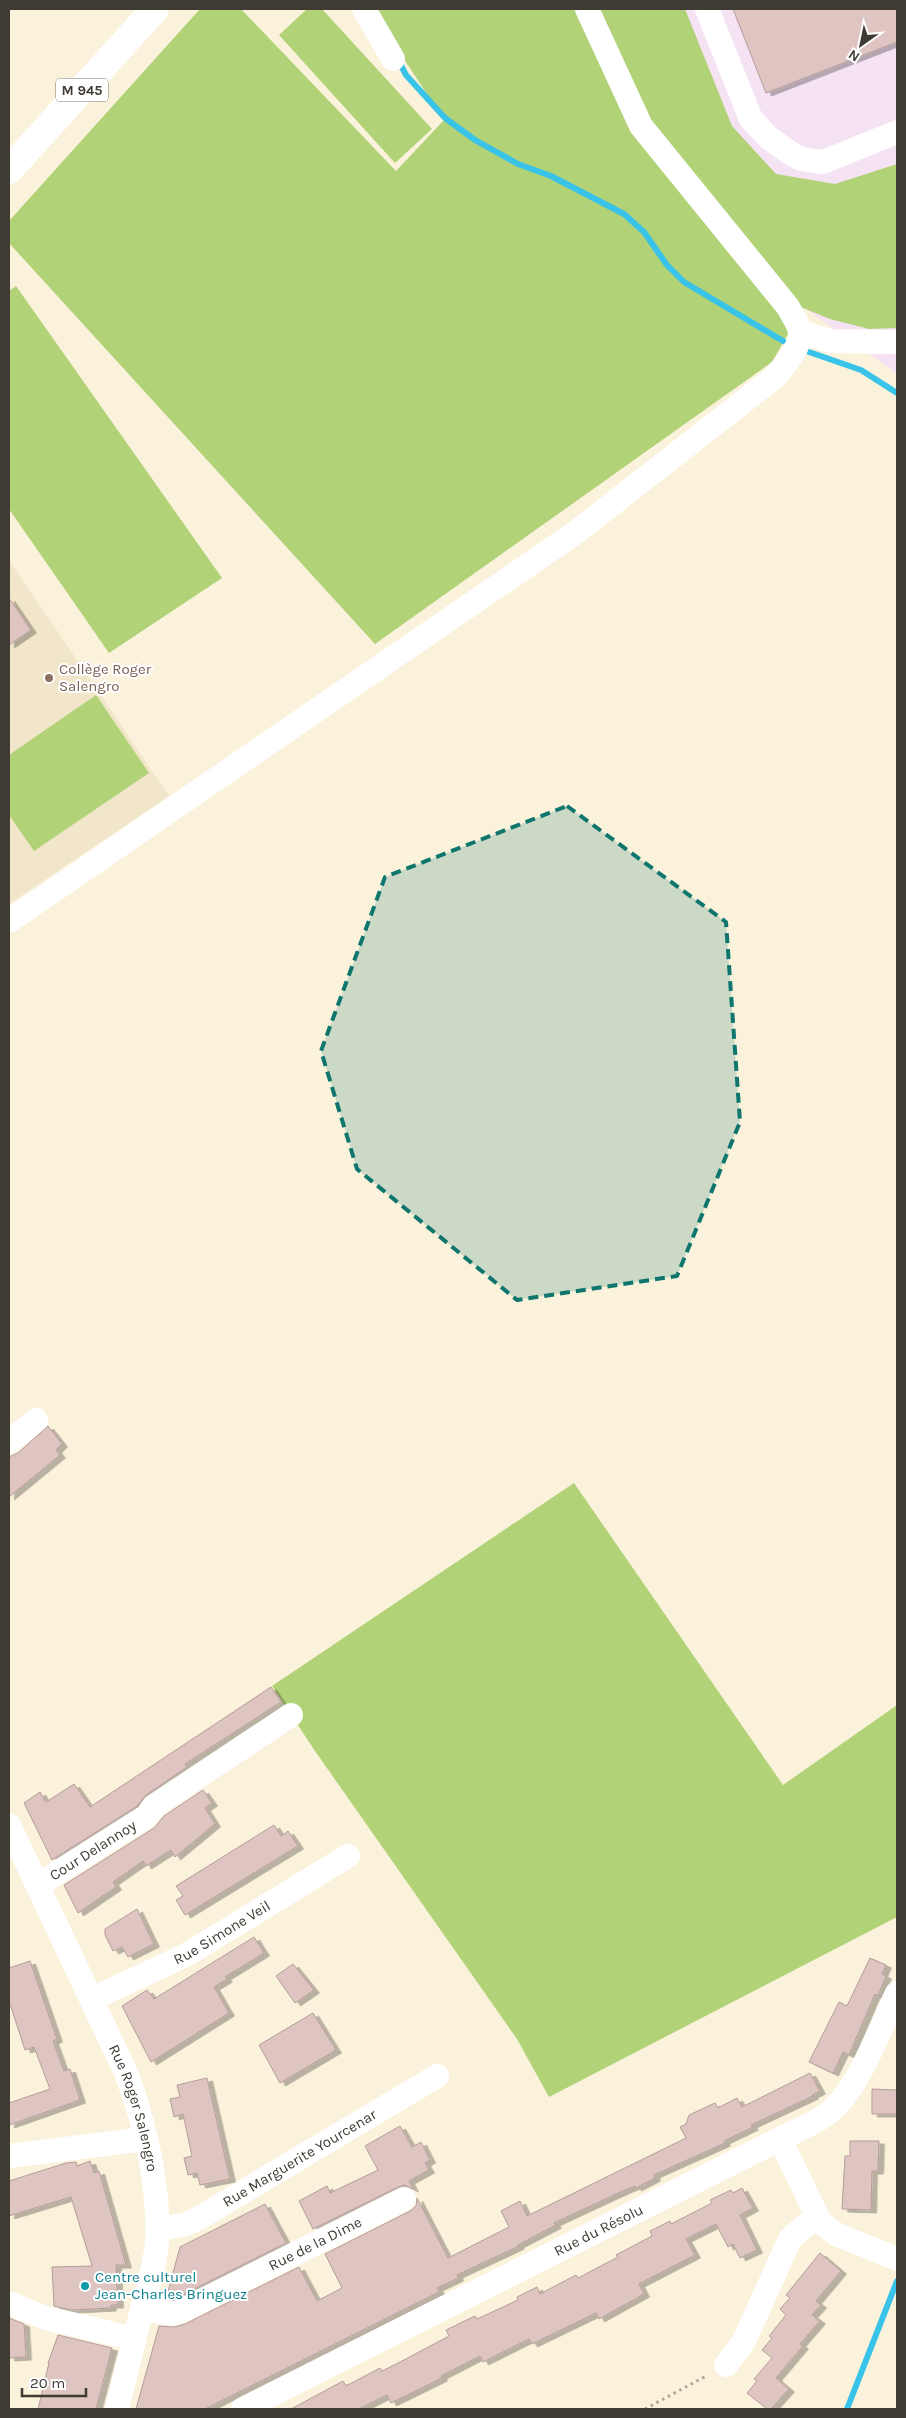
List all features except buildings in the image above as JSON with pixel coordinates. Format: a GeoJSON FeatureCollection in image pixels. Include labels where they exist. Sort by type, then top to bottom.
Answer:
{"type":"FeatureCollection","features":[{"type":"Feature","properties":{"kind":"main road","name":"M 945"},"geometry":{"type":"LineString","coordinates":[[9,170],[155,9]]}},
{"type":"Feature","properties":{"kind":"street"},"geometry":{"type":"LineString","coordinates":[[364,9],[393,59]]}},
{"type":"Feature","properties":{"kind":"street"},"geometry":{"type":"LineString","coordinates":[[9,921],[575,533],[775,377],[796,343],[788,307],[641,126],[587,9]]}},
{"type":"Feature","properties":{"kind":"street"},"geometry":{"type":"LineString","coordinates":[[707,9],[751,119],[769,138],[787,151],[801,159],[823,162],[897,132]]}},
{"type":"Feature","properties":{"kind":"street"},"geometry":{"type":"LineString","coordinates":[[796,343],[830,341],[897,342]]}},
{"type":"Feature","properties":{"kind":"street"},"geometry":{"type":"LineString","coordinates":[[9,1442],[36,1420]]}},
{"type":"Feature","properties":{"kind":"street","name":"Cour Delannoy"},"geometry":{"type":"LineString","coordinates":[[38,1885],[147,1816],[154,1806],[291,1716]]}},
{"type":"Feature","properties":{"kind":"street","name":"Rue Roger Salengro"},"geometry":{"type":"LineString","coordinates":[[9,1825],[126,2073],[138,2106],[155,2193],[157,2230],[154,2258],[117,2409]]}},
{"type":"Feature","properties":{"kind":"street","name":"Rue Simone Veil"},"geometry":{"type":"LineString","coordinates":[[92,1999],[186,1955],[348,1856]]}},
{"type":"Feature","properties":{"kind":"street","name":"Rue du Résolu"},"geometry":{"type":"LineString","coordinates":[[243,2409],[780,2139],[830,2112],[855,2080],[897,1993]]}},
{"type":"Feature","properties":{"kind":"street","name":"Rue Marguerite Yourcenar"},"geometry":{"type":"LineString","coordinates":[[157,2230],[186,2224],[201,2217],[437,2076]]}},
{"type":"Feature","properties":{"kind":"street"},"geometry":{"type":"LineString","coordinates":[[9,2156],[145,2139]]}},
{"type":"Feature","properties":{"kind":"street"},"geometry":{"type":"LineString","coordinates":[[780,2139],[816,2216],[827,2229],[888,2255]]}},
{"type":"Feature","properties":{"kind":"street","name":"Rue de la Dime"},"geometry":{"type":"LineString","coordinates":[[142,2309],[171,2314],[179,2312],[404,2199]]}},
{"type":"Feature","properties":{"kind":"street"},"geometry":{"type":"LineString","coordinates":[[726,2365],[744,2341],[790,2238],[816,2216]]}},
{"type":"Feature","properties":{"kind":"street"},"geometry":{"type":"LineString","coordinates":[[9,2303],[46,2318],[135,2339]]}},
{"type":"Feature","properties":{"kind":"path"},"geometry":{"type":"LineString","coordinates":[[645,2409],[726,2365]]}},
{"type":"Feature","properties":{"kind":"highlighted area"},"geometry":{"type":"Polygon","coordinates":[[[567,806],[726,922],[740,1122],[677,1276],[517,1300],[357,1169],[321,1051],[385,877],[567,806]]]}},
{"type":"Feature","properties":{"kind":"shaded area"},"geometry":{"type":"Polygon","coordinates":[[[612,9],[897,9],[897,374],[803,307],[612,9]]]}},
{"type":"Feature","properties":{"kind":"shaded area","name":"Collège Roger Salengro"},"geometry":{"type":"Polygon","coordinates":[[[9,560],[169,796],[9,904],[9,560]]]}},
{"type":"Feature","properties":{"kind":"green space"},"geometry":{"type":"Polygon","coordinates":[[[200,9],[241,9],[396,171],[444,120],[371,9],[685,9],[732,126],[776,174],[835,184],[897,164],[897,328],[869,329],[830,319],[803,308],[772,362],[375,644],[9,243],[9,221],[200,9]]]}},
{"type":"Feature","properties":{"kind":"green space"},"geometry":{"type":"Polygon","coordinates":[[[307,9],[322,9],[432,129],[395,163],[279,35],[307,9]]]}},
{"type":"Feature","properties":{"kind":"green space"},"geometry":{"type":"Polygon","coordinates":[[[16,286],[222,578],[109,653],[9,509],[9,291],[16,286]]]}},
{"type":"Feature","properties":{"kind":"green space"},"geometry":{"type":"Polygon","coordinates":[[[96,695],[149,773],[34,851],[9,815],[9,755],[96,695]]]}},
{"type":"Feature","properties":{"kind":"green space"},"geometry":{"type":"Polygon","coordinates":[[[574,1483],[783,1785],[897,1705],[897,1917],[549,2097],[517,2039],[315,1751],[272,1686],[574,1483]]]}},
{"type":"Feature","properties":{"kind":"waterway"},"geometry":{"type":"LineString","coordinates":[[398,60],[406,75],[445,118],[475,140],[518,164],[551,176],[624,214],[644,232],[667,265],[684,282],[783,341]]}},
{"type":"Feature","properties":{"kind":"waterway"},"geometry":{"type":"LineString","coordinates":[[809,352],[861,370],[897,393]]}},
{"type":"Feature","properties":{"kind":"waterway"},"geometry":{"type":"LineString","coordinates":[[847,2409],[897,2281]]}},
{"type":"Feature","properties":{"kind":"place","name":"Collège Roger Salengro"},"geometry":{"type":"Point","coordinates":[49,678]}},
{"type":"Feature","properties":{"kind":"place","name":"Centre culturel Jean-Charles Bringuez"},"geometry":{"type":"Point","coordinates":[85,2286]}}]}
